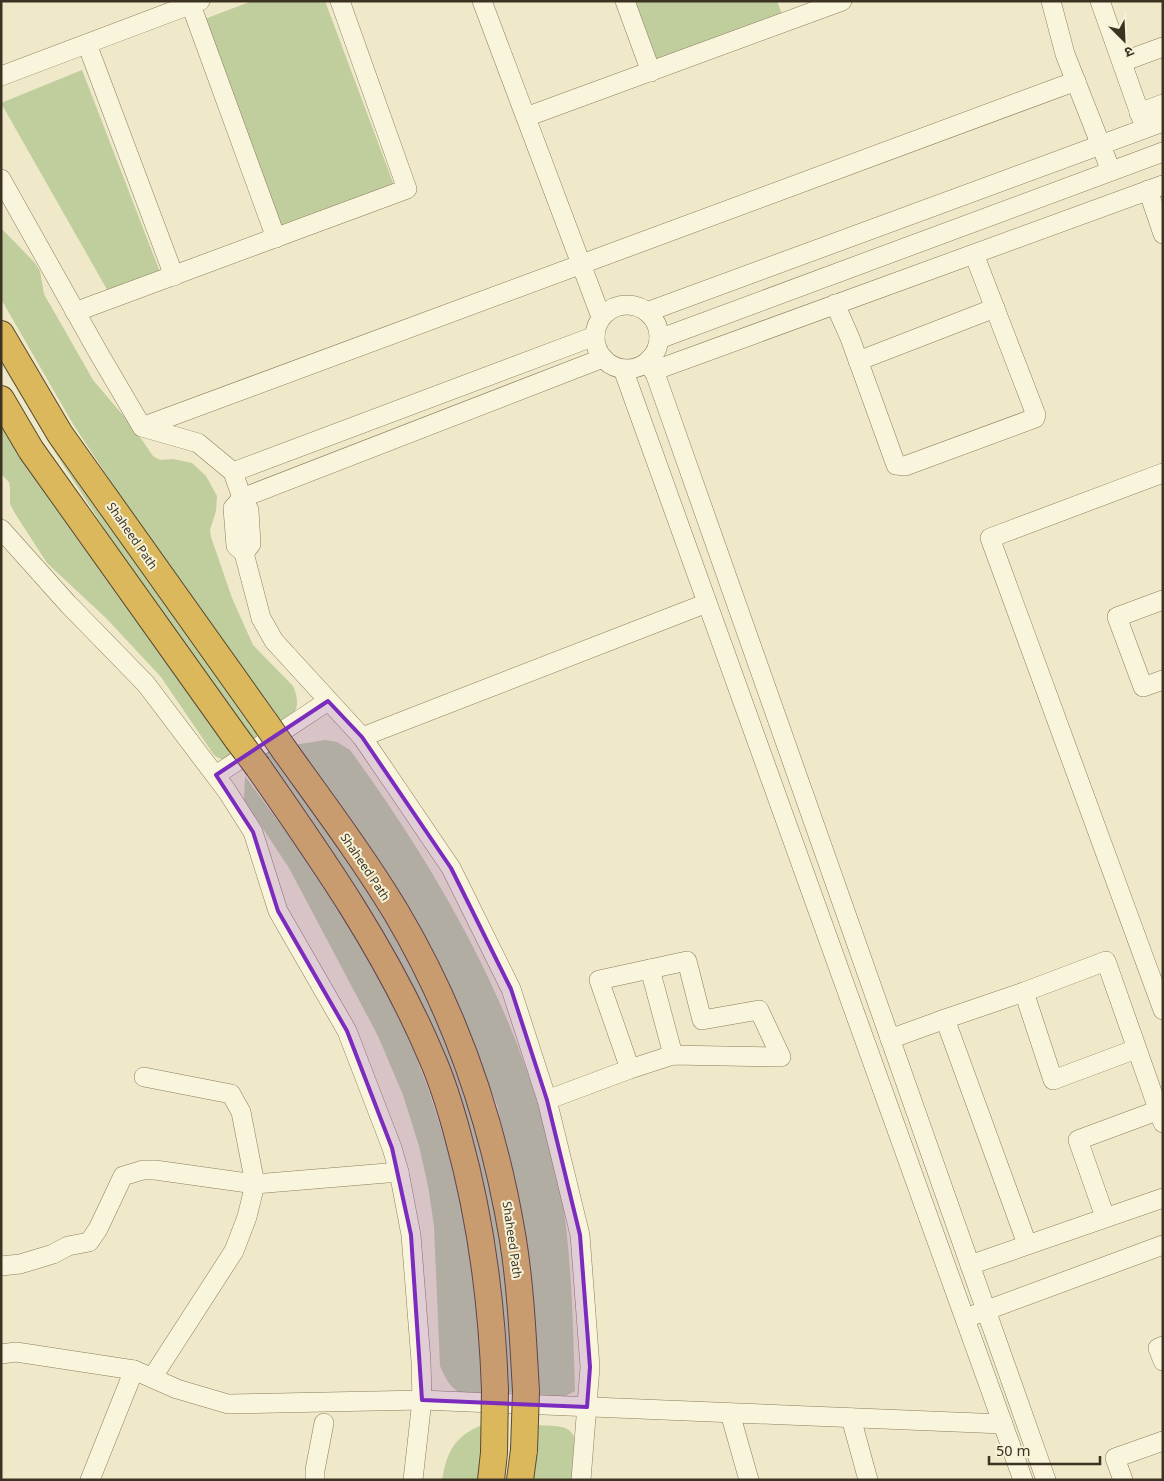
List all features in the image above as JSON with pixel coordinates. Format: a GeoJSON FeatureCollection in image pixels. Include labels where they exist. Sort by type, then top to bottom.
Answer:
{"type":"FeatureCollection","features":[{"type":"Feature","properties":{"kind":"highway","name":"Shaheed Path"},"geometry":{"type":"LineString","coordinates":[[1,334],[60,434],[358,855],[395,912],[440,995],[462,1046],[498,1163],[514,1242],[526,1391],[524,1450],[520,1480]]}},
{"type":"Feature","properties":{"kind":"highway"},"geometry":{"type":"LineString","coordinates":[[1,399],[31,450],[258,767],[331,873],[366,927],[408,1005],[433,1059],[451,1111],[469,1178],[483,1248],[496,1390],[491,1480]]}},
{"type":"Feature","properties":{"kind":"street"},"geometry":{"type":"LineString","coordinates":[[75,312],[407,189],[340,1]]}},
{"type":"Feature","properties":{"kind":"street"},"geometry":{"type":"LineString","coordinates":[[482,1],[601,317]]}},
{"type":"Feature","properties":{"kind":"street"},"geometry":{"type":"LineString","coordinates":[[624,1],[650,72]]}},
{"type":"Feature","properties":{"kind":"street"},"geometry":{"type":"LineString","coordinates":[[526,117],[650,72],[797,9],[842,1]]}},
{"type":"Feature","properties":{"kind":"street"},"geometry":{"type":"LineString","coordinates":[[1051,1],[1065,54],[1111,171]]}},
{"type":"Feature","properties":{"kind":"street"},"geometry":{"type":"LineString","coordinates":[[1100,1],[1142,121]]}},
{"type":"Feature","properties":{"kind":"street"},"geometry":{"type":"LineString","coordinates":[[1,76],[195,3],[276,238]]}},
{"type":"Feature","properties":{"kind":"street"},"geometry":{"type":"LineString","coordinates":[[87,44],[174,276]]}},
{"type":"Feature","properties":{"kind":"street"},"geometry":{"type":"LineString","coordinates":[[1122,62],[1163,47]]}},
{"type":"Feature","properties":{"kind":"street"},"geometry":{"type":"LineString","coordinates":[[142,427],[1076,81]]}},
{"type":"Feature","properties":{"kind":"street"},"geometry":{"type":"LineString","coordinates":[[647,312],[1100,144],[1142,121],[1163,104]]}},
{"type":"Feature","properties":{"kind":"street"},"geometry":{"type":"LineString","coordinates":[[1142,121],[1163,122]]}},
{"type":"Feature","properties":{"kind":"street"},"geometry":{"type":"LineString","coordinates":[[659,339],[1163,152]]}},
{"type":"Feature","properties":{"kind":"street"},"geometry":{"type":"LineString","coordinates":[[1,179],[142,427],[198,443],[233,472],[242,498],[249,510],[251,544],[244,553],[261,618],[274,642],[362,737],[451,868],[511,989],[547,1100],[580,1235],[590,1366],[582,1480]]}},
{"type":"Feature","properties":{"kind":"street"},"geometry":{"type":"LineString","coordinates":[[1046,1480],[651,365],[659,339],[659,333],[654,320],[647,312],[634,306],[623,305],[610,310],[601,317],[595,330],[597,348],[607,363],[619,369],[651,365],[835,304],[1155,188],[1163,234]]}},
{"type":"Feature","properties":{"kind":"street"},"geometry":{"type":"LineString","coordinates":[[835,304],[896,465],[905,466],[1035,418],[1036,412],[974,254]]}},
{"type":"Feature","properties":{"kind":"street"},"geometry":{"type":"LineString","coordinates":[[858,361],[995,308]]}},
{"type":"Feature","properties":{"kind":"street"},"geometry":{"type":"LineString","coordinates":[[233,472],[595,336]]}},
{"type":"Feature","properties":{"kind":"street"},"geometry":{"type":"LineString","coordinates":[[242,498],[603,358]]}},
{"type":"Feature","properties":{"kind":"street"},"geometry":{"type":"LineString","coordinates":[[623,369],[1023,1480]]}},
{"type":"Feature","properties":{"kind":"street"},"geometry":{"type":"LineString","coordinates":[[1163,473],[990,538],[1163,1010]]}},
{"type":"Feature","properties":{"kind":"street"},"geometry":{"type":"LineString","coordinates":[[1,529],[68,604],[146,684],[228,790],[253,832],[278,912],[347,1031],[392,1148],[412,1235],[422,1400],[413,1480]]}},
{"type":"Feature","properties":{"kind":"street"},"geometry":{"type":"LineString","coordinates":[[1163,600],[1117,618],[1143,687],[1163,680]]}},
{"type":"Feature","properties":{"kind":"street"},"geometry":{"type":"LineString","coordinates":[[362,737],[707,603]]}},
{"type":"Feature","properties":{"kind":"street"},"geometry":{"type":"LineString","coordinates":[[216,776],[328,701]]}},
{"type":"Feature","properties":{"kind":"street"},"geometry":{"type":"LineString","coordinates":[[547,1100],[673,1055],[781,1057],[759,1010],[702,1020],[687,961],[599,980],[630,1069]]}},
{"type":"Feature","properties":{"kind":"street"},"geometry":{"type":"LineString","coordinates":[[890,1039],[1106,961],[1161,1117],[1078,1140],[1105,1217]]}},
{"type":"Feature","properties":{"kind":"street"},"geometry":{"type":"LineString","coordinates":[[650,969],[673,1055]]}},
{"type":"Feature","properties":{"kind":"street"},"geometry":{"type":"LineString","coordinates":[[1024,992],[1053,1080],[1136,1049]]}},
{"type":"Feature","properties":{"kind":"street"},"geometry":{"type":"LineString","coordinates":[[945,1019],[1027,1244]]}},
{"type":"Feature","properties":{"kind":"street"},"geometry":{"type":"LineString","coordinates":[[144,1077],[231,1094],[241,1112],[255,1184],[247,1217],[234,1251],[152,1378]]}},
{"type":"Feature","properties":{"kind":"street"},"geometry":{"type":"LineString","coordinates":[[1,1266],[20,1264],[53,1254],[68,1246],[89,1242],[98,1229],[123,1176],[143,1170],[255,1184],[399,1172]]}},
{"type":"Feature","properties":{"kind":"street"},"geometry":{"type":"LineString","coordinates":[[970,1264],[1163,1198]]}},
{"type":"Feature","properties":{"kind":"street"},"geometry":{"type":"LineString","coordinates":[[965,1318],[1163,1245]]}},
{"type":"Feature","properties":{"kind":"street"},"geometry":{"type":"LineString","coordinates":[[1163,1346],[1158,1348],[1163,1361]]}},
{"type":"Feature","properties":{"kind":"street"},"geometry":{"type":"LineString","coordinates":[[1,1354],[16,1352],[134,1370],[176,1389],[228,1404],[422,1400],[1003,1424]]}},
{"type":"Feature","properties":{"kind":"street"},"geometry":{"type":"LineString","coordinates":[[90,1480],[134,1370]]}},
{"type":"Feature","properties":{"kind":"street"},"geometry":{"type":"LineString","coordinates":[[730,1413],[749,1480]]}},
{"type":"Feature","properties":{"kind":"street"},"geometry":{"type":"LineString","coordinates":[[851,1418],[868,1480]]}},
{"type":"Feature","properties":{"kind":"street"},"geometry":{"type":"LineString","coordinates":[[315,1480],[315,1470],[324,1423]]}},
{"type":"Feature","properties":{"kind":"street"},"geometry":{"type":"LineString","coordinates":[[1123,1480],[1115,1458],[1163,1441]]}},
{"type":"Feature","properties":{"kind":"highlighted area"},"geometry":{"type":"Polygon","coordinates":[[[328,701],[362,737],[451,868],[511,989],[547,1100],[580,1235],[590,1367],[587,1407],[422,1400],[411,1235],[392,1148],[347,1031],[278,911],[253,832],[216,775],[328,701]]]}},
{"type":"Feature","properties":{"kind":"green space"},"geometry":{"type":"Polygon","coordinates":[[[252,1],[325,1],[395,188],[278,231],[202,20],[252,1]]]}},
{"type":"Feature","properties":{"kind":"green space"},"geometry":{"type":"Polygon","coordinates":[[[629,1],[777,1],[783,17],[653,64],[629,1]]]}},
{"type":"Feature","properties":{"kind":"green space"},"geometry":{"type":"Polygon","coordinates":[[[82,70],[160,272],[109,293],[1,103],[82,70]]]}},
{"type":"Feature","properties":{"kind":"green space"},"geometry":{"type":"Polygon","coordinates":[[[1,228],[35,263],[40,271],[44,294],[93,380],[133,427],[153,456],[160,460],[173,459],[192,463],[206,476],[217,496],[216,511],[210,530],[211,537],[232,598],[253,645],[293,686],[296,693],[296,709],[283,728],[160,560],[73,424],[1,299],[1,228]]]}},
{"type":"Feature","properties":{"kind":"green space"},"geometry":{"type":"Polygon","coordinates":[[[1,340],[408,948],[472,1101],[505,1247],[516,1392],[505,1393],[437,1044],[51,446],[1,363],[1,340]]]}},
{"type":"Feature","properties":{"kind":"green space"},"geometry":{"type":"Polygon","coordinates":[[[1,402],[237,759],[222,759],[214,755],[161,677],[107,619],[47,563],[10,504],[9,482],[1,474],[1,402]]]}},
{"type":"Feature","properties":{"kind":"green space"},"geometry":{"type":"Polygon","coordinates":[[[325,740],[337,742],[350,750],[381,793],[438,883],[488,977],[528,1075],[556,1166],[568,1241],[575,1391],[560,1399],[538,1403],[528,1246],[497,1105],[483,1072],[294,745],[325,740]]]}},
{"type":"Feature","properties":{"kind":"green space"},"geometry":{"type":"Polygon","coordinates":[[[245,776],[317,874],[387,989],[404,1026],[428,1088],[459,1184],[480,1289],[482,1397],[466,1395],[455,1390],[440,1366],[434,1226],[419,1146],[403,1095],[378,1036],[289,868],[244,800],[245,776]]]}},
{"type":"Feature","properties":{"kind":"green space"},"geometry":{"type":"Polygon","coordinates":[[[482,1425],[480,1480],[442,1480],[446,1461],[453,1446],[458,1440],[482,1425]]]}},
{"type":"Feature","properties":{"kind":"green space"},"geometry":{"type":"Polygon","coordinates":[[[537,1425],[559,1426],[571,1431],[576,1444],[572,1480],[531,1480],[537,1425]]]}}]}
